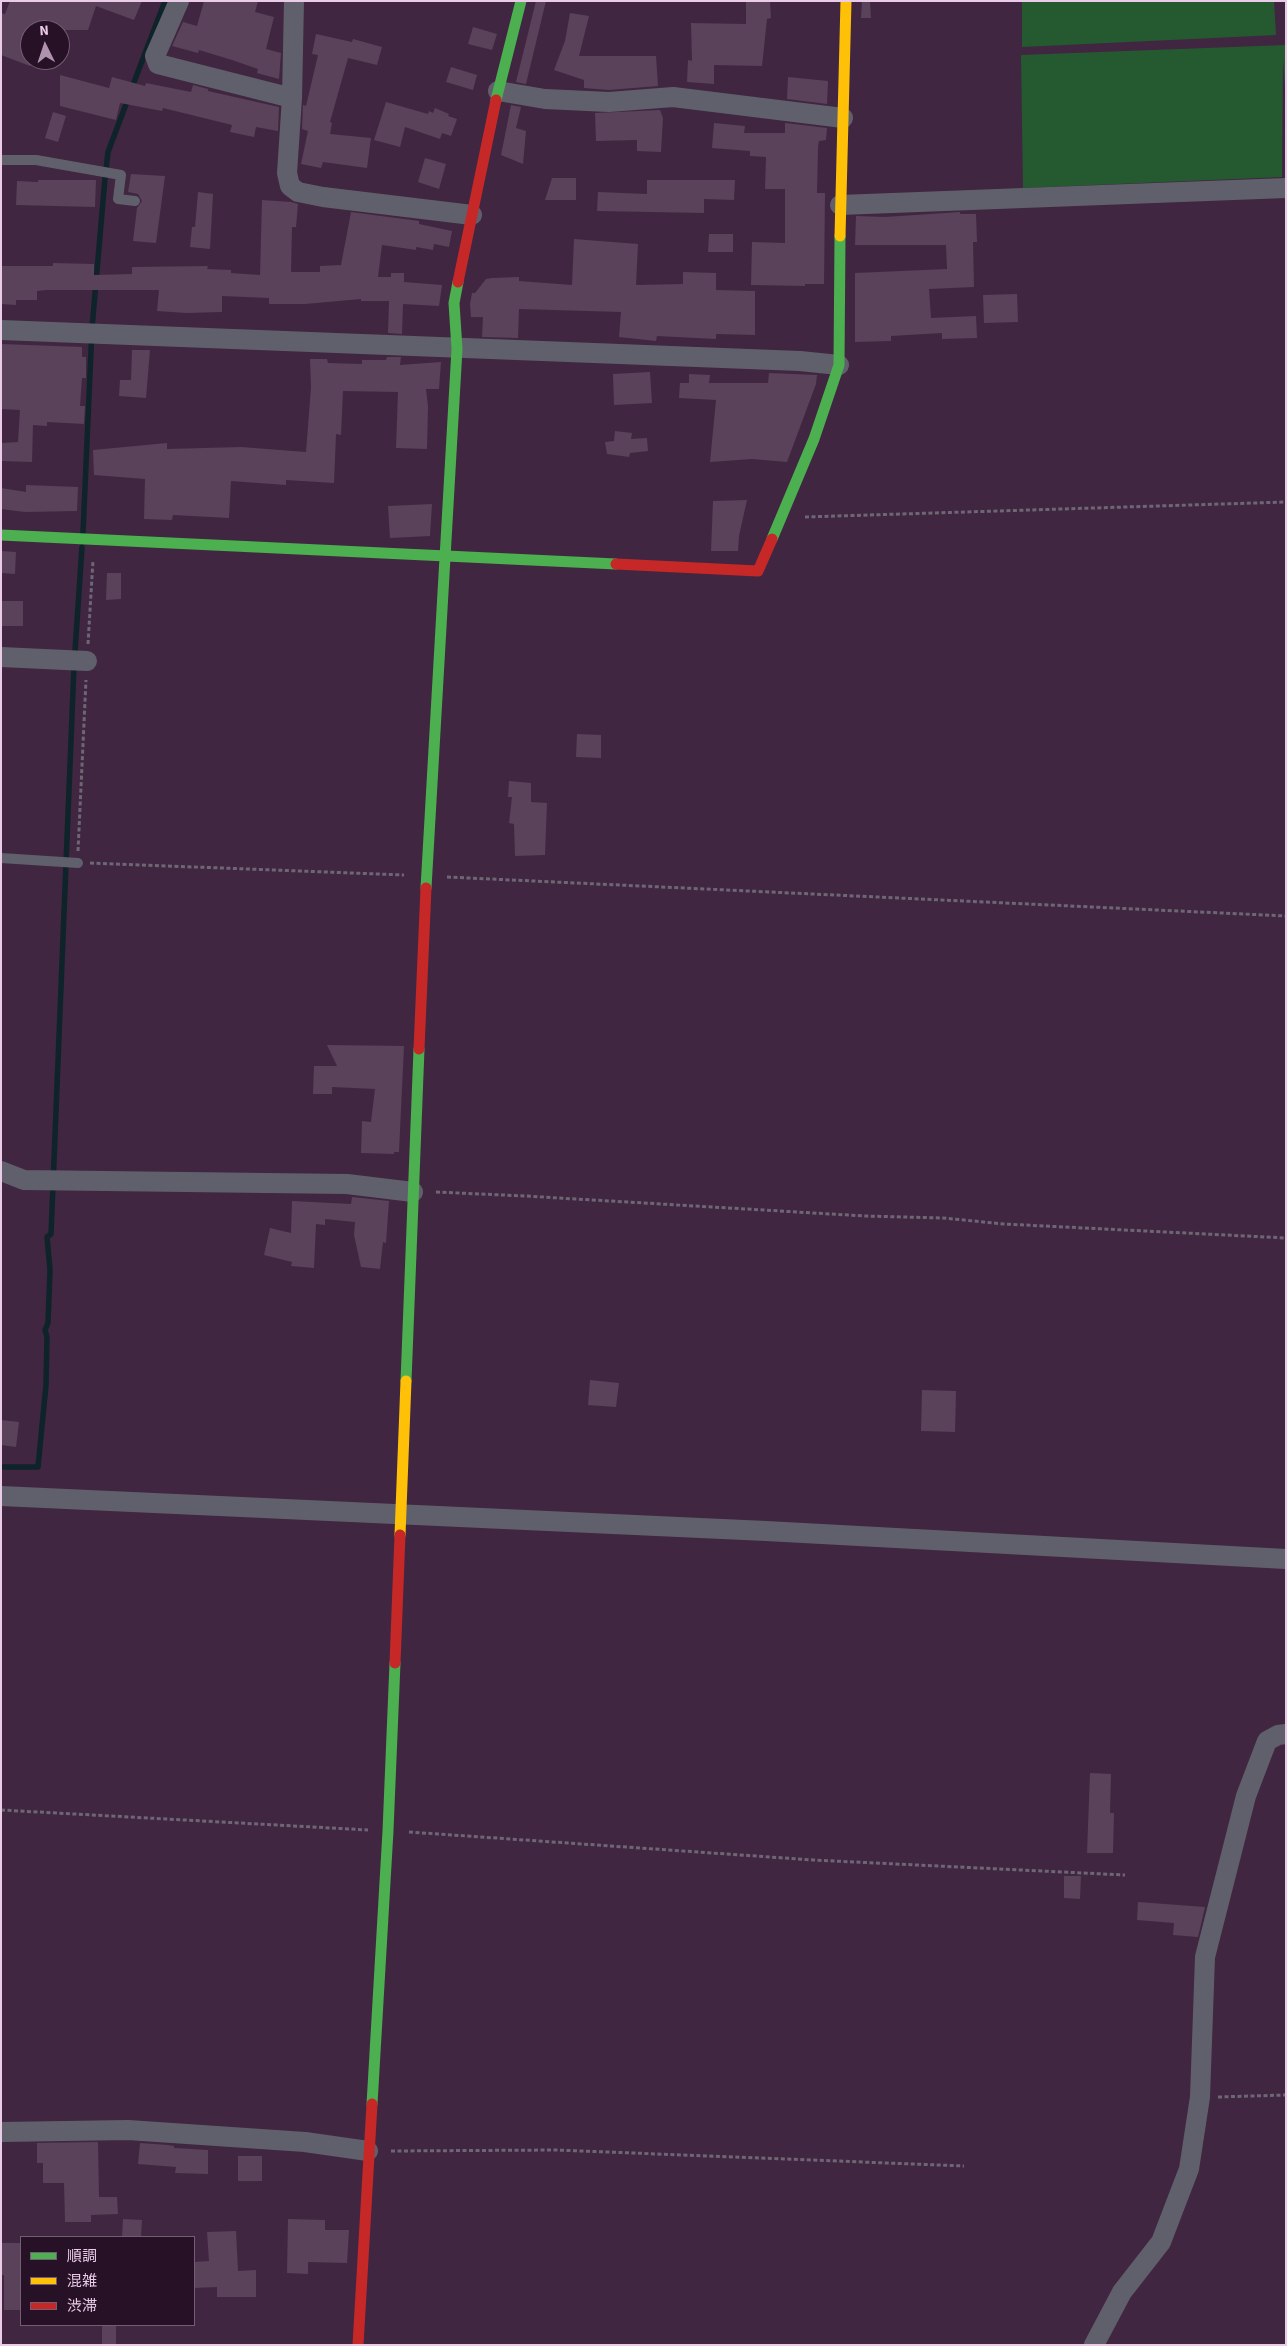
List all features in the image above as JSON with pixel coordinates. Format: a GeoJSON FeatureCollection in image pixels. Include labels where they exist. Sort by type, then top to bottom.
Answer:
{"type":"FeatureCollection","features":[{"type":"Feature","properties":{"kind":"street"},"geometry":{"type":"LineString","coordinates":[[179,1],[155,56],[158,64],[292,98]]}},
{"type":"Feature","properties":{"kind":"street"},"geometry":{"type":"LineString","coordinates":[[294,1],[288,173],[290,186],[298,192],[472,215]]}},
{"type":"Feature","properties":{"kind":"street"},"geometry":{"type":"LineString","coordinates":[[358,2345],[388,1831],[426,876],[457,349],[454,303],[498,91],[521,1]]}},
{"type":"Feature","properties":{"kind":"street"},"geometry":{"type":"LineString","coordinates":[[1,535],[758,571],[765,550],[782,518],[814,439],[839,365],[840,205],[846,1]]}},
{"type":"Feature","properties":{"kind":"street"},"geometry":{"type":"LineString","coordinates":[[498,91],[545,99],[609,102],[673,97],[843,118]]}},
{"type":"Feature","properties":{"kind":"street"},"geometry":{"type":"LineString","coordinates":[[840,205],[1286,188]]}},
{"type":"Feature","properties":{"kind":"street"},"geometry":{"type":"LineString","coordinates":[[1,330],[800,361],[839,365]]}},
{"type":"Feature","properties":{"kind":"street"},"geometry":{"type":"LineString","coordinates":[[1,658],[87,661]]}},
{"type":"Feature","properties":{"kind":"street"},"geometry":{"type":"LineString","coordinates":[[1,1171],[24,1180],[347,1184],[413,1192]]}},
{"type":"Feature","properties":{"kind":"street"},"geometry":{"type":"LineString","coordinates":[[1,1496],[840,1535],[1286,1559]]}},
{"type":"Feature","properties":{"kind":"street"},"geometry":{"type":"LineString","coordinates":[[1094,2345],[1122,2292],[1161,2242],[1189,2169],[1200,2097],[1205,1957],[1246,1796],[1267,1741],[1278,1734],[1286,1734]]}},
{"type":"Feature","properties":{"kind":"street"},"geometry":{"type":"LineString","coordinates":[[1,2132],[128,2130],[305,2142],[368,2151]]}},
{"type":"Feature","properties":{"kind":"lane"},"geometry":{"type":"LineString","coordinates":[[1,160],[36,160],[121,175],[118,199],[135,201]]}},
{"type":"Feature","properties":{"kind":"lane"},"geometry":{"type":"LineString","coordinates":[[1,858],[78,862]]}},
{"type":"Feature","properties":{"kind":"path"},"geometry":{"type":"LineString","coordinates":[[782,518],[1286,502]]}},
{"type":"Feature","properties":{"kind":"path"},"geometry":{"type":"LineString","coordinates":[[94,539],[78,862],[426,876],[1286,916]]}},
{"type":"Feature","properties":{"kind":"path"},"geometry":{"type":"LineString","coordinates":[[413,1192],[525,1196],[866,1216],[942,1218],[1004,1224],[1286,1238]]}},
{"type":"Feature","properties":{"kind":"path"},"geometry":{"type":"LineString","coordinates":[[1,1810],[388,1831],[813,1860],[1125,1875]]}},
{"type":"Feature","properties":{"kind":"path"},"geometry":{"type":"LineString","coordinates":[[1200,2097],[1286,2095]]}},
{"type":"Feature","properties":{"kind":"path"},"geometry":{"type":"LineString","coordinates":[[368,2151],[556,2150],[964,2166]]}},
{"type":"Feature","properties":{"kind":"green space"},"geometry":{"type":"Polygon","coordinates":[[[1022,1],[1274,1],[1276,35],[1022,47],[1022,1]]]}},
{"type":"Feature","properties":{"kind":"green space"},"geometry":{"type":"Polygon","coordinates":[[[1286,45],[1286,101],[1283,59],[1282,177],[1023,188],[1021,55],[1286,45]]]}},
{"type":"Feature","properties":{"kind":"building"},"geometry":{"type":"Polygon","coordinates":[[[10,1],[142,1],[134,20],[96,6],[88,30],[70,30],[70,20],[20,20],[20,62],[1,55],[1,13],[5,14],[10,1]]]}},
{"type":"Feature","properties":{"kind":"building"},"geometry":{"type":"Polygon","coordinates":[[[204,1],[258,1],[255,12],[274,17],[266,49],[281,53],[279,79],[257,73],[258,69],[232,60],[199,50],[198,53],[172,46],[183,22],[197,26],[204,1]]]}},
{"type":"Feature","properties":{"kind":"building"},"geometry":{"type":"Polygon","coordinates":[[[536,1],[546,1],[526,84],[516,82],[536,1]]]}},
{"type":"Feature","properties":{"kind":"building"},"geometry":{"type":"Polygon","coordinates":[[[770,1],[771,18],[767,19],[762,66],[714,65],[714,84],[687,82],[688,60],[692,61],[691,23],[746,24],[746,2],[770,1]]]}},
{"type":"Feature","properties":{"kind":"building"},"geometry":{"type":"Polygon","coordinates":[[[862,1],[870,1],[871,18],[861,18],[862,1]]]}},
{"type":"Feature","properties":{"kind":"building"},"geometry":{"type":"Polygon","coordinates":[[[570,13],[589,16],[579,56],[656,56],[658,86],[609,90],[584,88],[584,80],[554,70],[565,41],[570,13]]]}},
{"type":"Feature","properties":{"kind":"building"},"geometry":{"type":"Polygon","coordinates":[[[473,27],[497,34],[492,50],[468,44],[473,27]]]}},
{"type":"Feature","properties":{"kind":"building"},"geometry":{"type":"Polygon","coordinates":[[[316,34],[352,42],[353,39],[382,47],[377,65],[348,58],[330,122],[332,123],[330,134],[371,138],[367,168],[323,162],[321,168],[301,164],[308,131],[302,129],[303,105],[306,106],[318,55],[312,54],[316,34]]]}},
{"type":"Feature","properties":{"kind":"building"},"geometry":{"type":"Polygon","coordinates":[[[451,67],[477,75],[473,90],[446,82],[451,67]]]}},
{"type":"Feature","properties":{"kind":"building"},"geometry":{"type":"Polygon","coordinates":[[[60,75],[109,88],[112,77],[145,86],[146,83],[191,92],[193,85],[208,89],[208,91],[279,107],[278,131],[256,127],[254,137],[230,132],[232,125],[163,108],[162,111],[120,103],[116,120],[60,106],[60,75]]]}},
{"type":"Feature","properties":{"kind":"building"},"geometry":{"type":"Polygon","coordinates":[[[788,77],[828,81],[827,104],[787,99],[788,77]]]}},
{"type":"Feature","properties":{"kind":"building"},"geometry":{"type":"Polygon","coordinates":[[[386,102],[428,114],[429,111],[433,113],[435,108],[449,114],[448,116],[457,119],[451,136],[442,133],[440,139],[405,127],[400,147],[374,140],[386,102]]]}},
{"type":"Feature","properties":{"kind":"building"},"geometry":{"type":"Polygon","coordinates":[[[511,105],[521,107],[516,128],[526,131],[523,164],[501,155],[511,105]]]}},
{"type":"Feature","properties":{"kind":"building"},"geometry":{"type":"Polygon","coordinates":[[[660,110],[663,118],[661,152],[637,151],[637,140],[596,141],[595,113],[660,110]]]}},
{"type":"Feature","properties":{"kind":"building"},"geometry":{"type":"Polygon","coordinates":[[[53,112],[66,116],[58,142],[45,138],[53,112]]]}},
{"type":"Feature","properties":{"kind":"building"},"geometry":{"type":"Polygon","coordinates":[[[714,123],[745,126],[744,133],[785,133],[785,123],[827,128],[826,140],[819,141],[818,147],[817,193],[825,193],[824,284],[805,284],[805,286],[751,285],[752,242],[785,243],[785,189],[765,189],[766,157],[750,156],[750,151],[712,148],[714,123]]]}},
{"type":"Feature","properties":{"kind":"building"},"geometry":{"type":"Polygon","coordinates":[[[425,158],[446,164],[439,189],[418,182],[425,158]]]}},
{"type":"Feature","properties":{"kind":"building"},"geometry":{"type":"Polygon","coordinates":[[[131,174],[165,176],[156,243],[133,241],[137,208],[142,201],[138,194],[128,192],[131,174]]]}},
{"type":"Feature","properties":{"kind":"building"},"geometry":{"type":"Polygon","coordinates":[[[552,178],[576,178],[576,200],[545,200],[552,178]]]}},
{"type":"Feature","properties":{"kind":"building"},"geometry":{"type":"Polygon","coordinates":[[[38,180],[96,180],[95,207],[16,205],[17,181],[38,182],[38,180]]]}},
{"type":"Feature","properties":{"kind":"building"},"geometry":{"type":"Polygon","coordinates":[[[647,180],[735,180],[734,200],[704,199],[704,213],[597,211],[598,192],[647,194],[647,180]]]}},
{"type":"Feature","properties":{"kind":"building"},"geometry":{"type":"Polygon","coordinates":[[[198,192],[213,194],[210,249],[190,247],[192,227],[195,227],[198,192]]]}},
{"type":"Feature","properties":{"kind":"building"},"geometry":{"type":"Polygon","coordinates":[[[262,200],[298,204],[296,227],[292,227],[291,272],[320,272],[320,266],[341,265],[351,212],[419,221],[419,224],[452,231],[449,247],[434,244],[433,250],[416,247],[416,250],[382,245],[378,277],[391,277],[391,273],[404,273],[404,282],[442,285],[439,306],[403,304],[402,334],[388,333],[389,301],[361,301],[361,299],[305,304],[269,304],[269,298],[222,296],[222,312],[186,313],[157,311],[159,290],[46,290],[37,291],[37,300],[16,300],[16,305],[1,304],[1,266],[53,266],[53,263],[94,264],[94,275],[132,274],[132,267],[208,266],[207,269],[231,270],[231,273],[260,275],[262,200]]]}},
{"type":"Feature","properties":{"kind":"building"},"geometry":{"type":"Polygon","coordinates":[[[960,212],[960,214],[976,214],[977,242],[973,242],[974,287],[929,289],[931,318],[976,316],[977,338],[942,339],[942,333],[891,336],[891,341],[855,342],[855,273],[947,269],[946,245],[855,245],[856,216],[885,217],[960,212]]]}},
{"type":"Feature","properties":{"kind":"building"},"geometry":{"type":"Polygon","coordinates":[[[709,234],[733,234],[733,252],[708,252],[709,234]]]}},
{"type":"Feature","properties":{"kind":"building"},"geometry":{"type":"Polygon","coordinates":[[[574,239],[638,244],[636,285],[683,284],[683,272],[716,273],[716,290],[755,291],[755,335],[716,334],[716,339],[657,336],[656,341],[619,337],[621,312],[519,309],[518,338],[482,337],[483,317],[471,317],[470,304],[472,293],[475,293],[486,279],[492,278],[519,277],[519,281],[572,285],[574,239]]]}},
{"type":"Feature","properties":{"kind":"building"},"geometry":{"type":"Polygon","coordinates":[[[1017,294],[1018,322],[984,323],[983,295],[1017,294]]]}},
{"type":"Feature","properties":{"kind":"building"},"geometry":{"type":"Polygon","coordinates":[[[1,344],[82,347],[82,357],[86,357],[86,378],[82,378],[80,406],[85,406],[84,424],[47,422],[47,426],[33,425],[32,462],[1,461],[1,443],[18,442],[20,410],[1,409],[1,344]]]}},
{"type":"Feature","properties":{"kind":"building"},"geometry":{"type":"Polygon","coordinates":[[[132,350],[150,350],[146,398],[119,396],[120,380],[131,380],[132,350]]]}},
{"type":"Feature","properties":{"kind":"building"},"geometry":{"type":"Polygon","coordinates":[[[387,357],[401,357],[400,365],[441,362],[439,389],[426,389],[428,406],[427,449],[396,448],[398,392],[343,391],[341,435],[336,434],[334,483],[286,480],[286,485],[231,481],[229,518],[173,515],[172,520],[144,519],[145,479],[94,475],[93,450],[167,443],[167,449],[241,447],[306,452],[311,387],[310,359],[327,359],[328,363],[362,364],[362,360],[386,360],[387,357]]]}},
{"type":"Feature","properties":{"kind":"building"},"geometry":{"type":"Polygon","coordinates":[[[650,372],[652,403],[614,405],[613,374],[650,372]]]}},
{"type":"Feature","properties":{"kind":"building"},"geometry":{"type":"Polygon","coordinates":[[[769,373],[817,375],[816,384],[787,462],[752,459],[710,462],[716,400],[679,398],[680,383],[689,383],[689,374],[710,375],[709,383],[768,383],[769,373]]]}},
{"type":"Feature","properties":{"kind":"building"},"geometry":{"type":"Polygon","coordinates":[[[615,431],[632,433],[631,439],[647,438],[648,451],[630,453],[629,457],[607,454],[605,442],[614,441],[615,431]]]}},
{"type":"Feature","properties":{"kind":"building"},"geometry":{"type":"Polygon","coordinates":[[[26,485],[78,487],[77,511],[25,512],[1,509],[1,488],[26,492],[26,485]]]}},
{"type":"Feature","properties":{"kind":"building"},"geometry":{"type":"Polygon","coordinates":[[[747,500],[739,536],[738,551],[711,551],[713,501],[747,500]]]}},
{"type":"Feature","properties":{"kind":"building"},"geometry":{"type":"Polygon","coordinates":[[[432,504],[430,536],[390,538],[388,506],[432,504]]]}},
{"type":"Feature","properties":{"kind":"building"},"geometry":{"type":"Polygon","coordinates":[[[1,551],[16,552],[15,574],[1,573],[1,551]]]}},
{"type":"Feature","properties":{"kind":"building"},"geometry":{"type":"Polygon","coordinates":[[[107,573],[121,573],[121,599],[106,600],[107,573]]]}},
{"type":"Feature","properties":{"kind":"building"},"geometry":{"type":"Polygon","coordinates":[[[1,601],[23,601],[23,626],[1,626],[1,601]]]}},
{"type":"Feature","properties":{"kind":"building"},"geometry":{"type":"Polygon","coordinates":[[[577,734],[601,735],[601,758],[576,757],[577,734]]]}},
{"type":"Feature","properties":{"kind":"building"},"geometry":{"type":"Polygon","coordinates":[[[509,781],[531,783],[531,802],[547,803],[545,855],[515,856],[514,824],[509,823],[512,797],[508,797],[509,781]]]}},
{"type":"Feature","properties":{"kind":"building"},"geometry":{"type":"Polygon","coordinates":[[[327,1045],[404,1046],[399,1152],[394,1152],[394,1154],[361,1153],[362,1121],[371,1122],[375,1089],[332,1087],[332,1094],[313,1094],[314,1066],[337,1066],[327,1045]]]}},
{"type":"Feature","properties":{"kind":"building"},"geometry":{"type":"Polygon","coordinates":[[[352,1197],[389,1201],[386,1243],[383,1242],[380,1269],[361,1267],[354,1235],[355,1222],[325,1219],[325,1225],[316,1224],[314,1268],[291,1266],[292,1262],[264,1255],[270,1228],[291,1233],[292,1201],[351,1204],[352,1197]]]}},
{"type":"Feature","properties":{"kind":"building"},"geometry":{"type":"Polygon","coordinates":[[[590,1380],[619,1383],[616,1407],[588,1405],[590,1380]]]}},
{"type":"Feature","properties":{"kind":"building"},"geometry":{"type":"Polygon","coordinates":[[[922,1390],[956,1391],[955,1432],[921,1431],[922,1390]]]}},
{"type":"Feature","properties":{"kind":"building"},"geometry":{"type":"Polygon","coordinates":[[[1,1420],[19,1422],[16,1447],[1,1445],[1,1420]]]}},
{"type":"Feature","properties":{"kind":"building"},"geometry":{"type":"Polygon","coordinates":[[[1090,1773],[1111,1774],[1110,1813],[1114,1813],[1113,1853],[1087,1853],[1090,1773]]]}},
{"type":"Feature","properties":{"kind":"building"},"geometry":{"type":"Polygon","coordinates":[[[1064,1876],[1081,1876],[1080,1899],[1064,1898],[1064,1876]]]}},
{"type":"Feature","properties":{"kind":"building"},"geometry":{"type":"Polygon","coordinates":[[[1138,1902],[1205,1907],[1198,1937],[1173,1935],[1174,1923],[1137,1920],[1138,1902]]]}},
{"type":"Feature","properties":{"kind":"building"},"geometry":{"type":"Polygon","coordinates":[[[98,2142],[99,2197],[117,2197],[118,2214],[91,2215],[91,2222],[65,2222],[64,2183],[43,2183],[43,2163],[37,2163],[37,2143],[98,2142]]]}},
{"type":"Feature","properties":{"kind":"building"},"geometry":{"type":"Polygon","coordinates":[[[140,2143],[208,2150],[208,2174],[175,2173],[176,2167],[138,2164],[140,2143]]]}},
{"type":"Feature","properties":{"kind":"building"},"geometry":{"type":"Polygon","coordinates":[[[238,2156],[262,2156],[262,2181],[238,2181],[238,2156]]]}},
{"type":"Feature","properties":{"kind":"building"},"geometry":{"type":"Polygon","coordinates":[[[123,2219],[142,2220],[141,2236],[122,2236],[123,2219]]]}},
{"type":"Feature","properties":{"kind":"building"},"geometry":{"type":"Polygon","coordinates":[[[288,2219],[325,2220],[325,2230],[349,2230],[347,2263],[308,2262],[308,2274],[287,2273],[288,2219]]]}},
{"type":"Feature","properties":{"kind":"building"},"geometry":{"type":"Polygon","coordinates":[[[236,2231],[238,2271],[256,2270],[256,2297],[217,2297],[217,2287],[195,2288],[195,2262],[209,2261],[207,2232],[236,2231]]]}},
{"type":"Feature","properties":{"kind":"building"},"geometry":{"type":"Polygon","coordinates":[[[1,2243],[20,2243],[20,2310],[4,2310],[4,2275],[1,2275],[1,2243]]]}},
{"type":"Feature","properties":{"kind":"building"},"geometry":{"type":"Polygon","coordinates":[[[102,2326],[116,2326],[116,2345],[102,2345],[102,2326]]]}},
{"type":"Feature","properties":{"kind":"waterway"},"geometry":{"type":"LineString","coordinates":[[131,90],[165,1]]}},
{"type":"Feature","properties":{"kind":"waterway"},"geometry":{"type":"LineString","coordinates":[[83,533],[92,328],[105,178],[108,152],[128,99]]}},
{"type":"Feature","properties":{"kind":"waterway"},"geometry":{"type":"LineString","coordinates":[[1,1467],[38,1467],[46,1385],[47,1337],[45,1330],[48,1323],[50,1270],[47,1237],[51,1234],[74,666],[82,547]]}},
{"type":"Feature","properties":{"kind":"traffic: fast"},"geometry":{"type":"LineString","coordinates":[[496,100],[521,1]]}},
{"type":"Feature","properties":{"kind":"traffic: fast"},"geometry":{"type":"LineString","coordinates":[[772,539],[814,439],[839,365],[840,236]]}},
{"type":"Feature","properties":{"kind":"traffic: fast"},"geometry":{"type":"LineString","coordinates":[[426,888],[457,349],[454,303],[458,282]]}},
{"type":"Feature","properties":{"kind":"traffic: fast"},"geometry":{"type":"LineString","coordinates":[[1,535],[616,564]]}},
{"type":"Feature","properties":{"kind":"traffic: fast"},"geometry":{"type":"LineString","coordinates":[[406,1381],[419,1049]]}},
{"type":"Feature","properties":{"kind":"traffic: fast"},"geometry":{"type":"LineString","coordinates":[[372,2104],[388,1831],[395,1663]]}},
{"type":"Feature","properties":{"kind":"traffic: slow"},"geometry":{"type":"LineString","coordinates":[[840,236],[846,1]]}},
{"type":"Feature","properties":{"kind":"traffic: slow"},"geometry":{"type":"LineString","coordinates":[[400,1535],[406,1381]]}},
{"type":"Feature","properties":{"kind":"traffic: jam"},"geometry":{"type":"LineString","coordinates":[[458,282],[496,100]]}},
{"type":"Feature","properties":{"kind":"traffic: jam"},"geometry":{"type":"LineString","coordinates":[[616,564],[758,571],[772,539]]}},
{"type":"Feature","properties":{"kind":"traffic: jam"},"geometry":{"type":"LineString","coordinates":[[419,1049],[426,888]]}},
{"type":"Feature","properties":{"kind":"traffic: jam"},"geometry":{"type":"LineString","coordinates":[[395,1663],[400,1535]]}},
{"type":"Feature","properties":{"kind":"traffic: jam"},"geometry":{"type":"LineString","coordinates":[[358,2345],[372,2104]]}}]}
